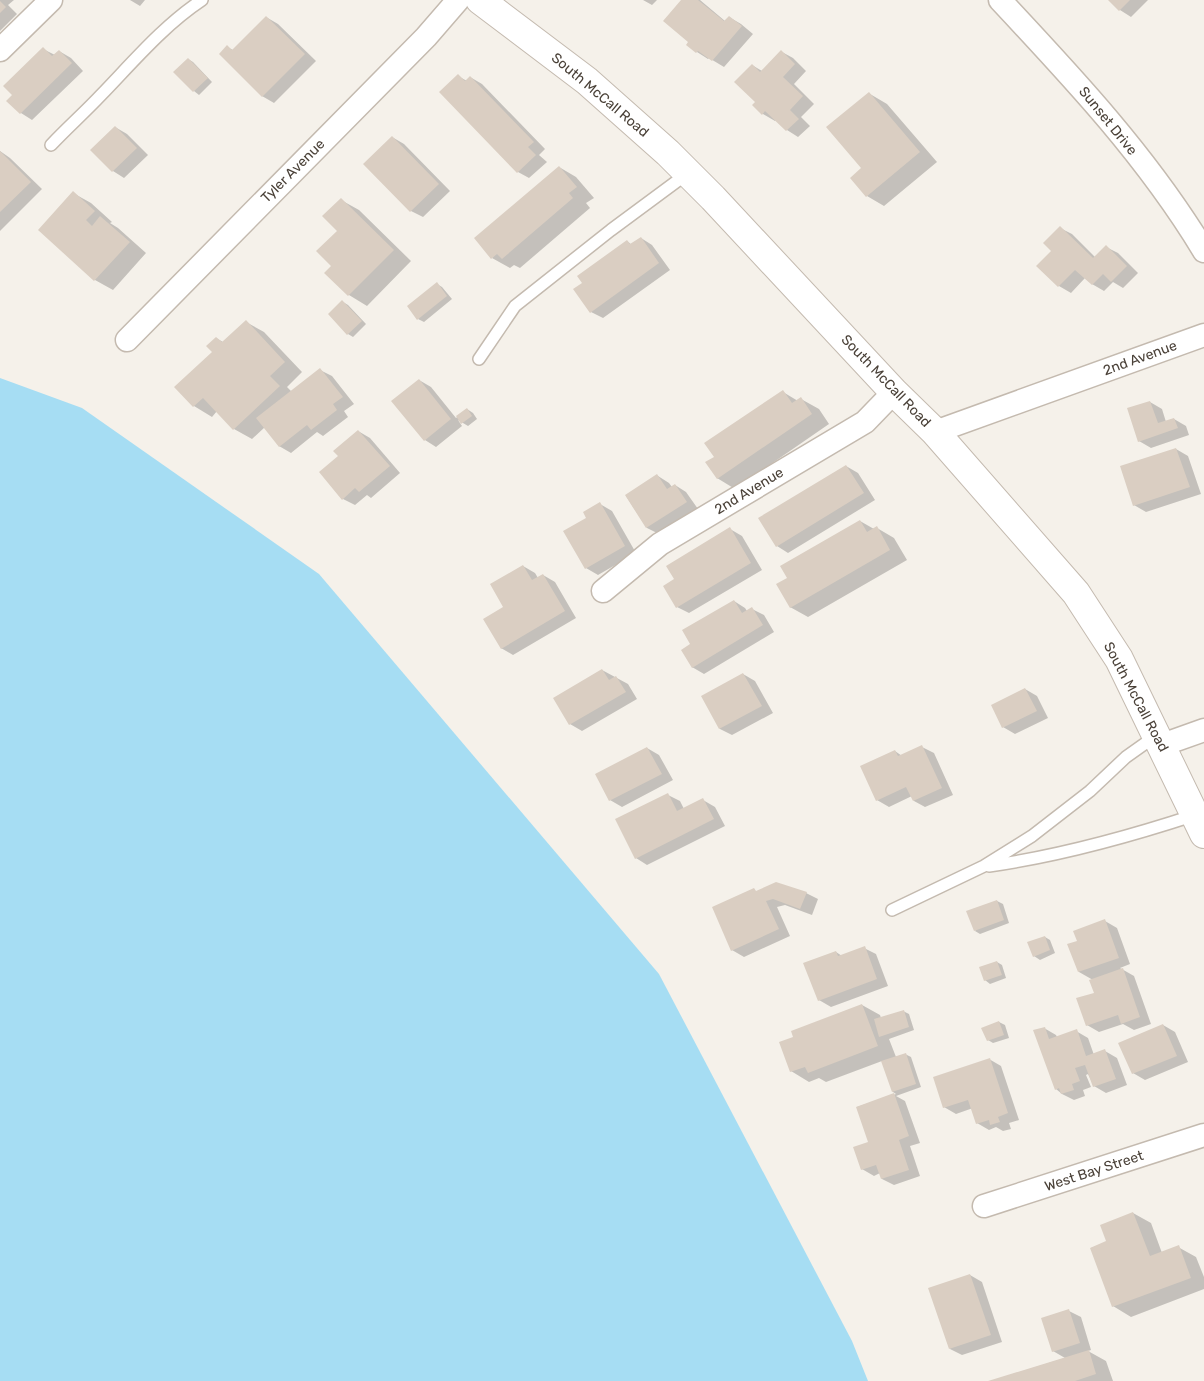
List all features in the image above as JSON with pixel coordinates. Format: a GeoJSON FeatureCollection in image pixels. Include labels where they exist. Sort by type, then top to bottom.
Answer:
{"type":"FeatureCollection","features":[{"type":"Feature","properties":{"kind":"street"},"geometry":{"type":"LineString","coordinates":[[0,50],[51,0]]}},
{"type":"Feature","properties":{"kind":"street","name":"Tyler Avenue"},"geometry":{"type":"LineString","coordinates":[[127,340],[426,37],[458,0]]}},
{"type":"Feature","properties":{"kind":"street","name":"South McCall Road"},"geometry":{"type":"LineString","coordinates":[[480,0],[587,81],[688,172],[894,392],[935,432],[1076,593],[1119,659],[1200,824]]}},
{"type":"Feature","properties":{"kind":"street","name":"Sunset Drive"},"geometry":{"type":"LineString","coordinates":[[1000,0],[1075,80],[1134,152],[1204,251]]}},
{"type":"Feature","properties":{"kind":"street","name":"2nd Avenue"},"geometry":{"type":"LineString","coordinates":[[935,432],[1204,335]]}},
{"type":"Feature","properties":{"kind":"street","name":"2nd Avenue"},"geometry":{"type":"LineString","coordinates":[[603,591],[660,544],[864,422],[894,392]]}},
{"type":"Feature","properties":{"kind":"street"},"geometry":{"type":"LineString","coordinates":[[1159,740],[1204,730]]}},
{"type":"Feature","properties":{"kind":"street","name":"West Bay Street"},"geometry":{"type":"LineString","coordinates":[[984,1206],[1204,1135]]}},
{"type":"Feature","properties":{"kind":"lane"},"geometry":{"type":"LineString","coordinates":[[51,145],[140,53],[170,25],[202,0]]}},
{"type":"Feature","properties":{"kind":"lane"},"geometry":{"type":"LineString","coordinates":[[479,359],[515,306],[688,172]]}},
{"type":"Feature","properties":{"kind":"lane"},"geometry":{"type":"LineString","coordinates":[[892,910],[984,866],[1032,836],[1090,791],[1126,758],[1159,740]]}},
{"type":"Feature","properties":{"kind":"lane"},"geometry":{"type":"LineString","coordinates":[[984,866],[1019,862],[1130,836],[1200,824]]}},
{"type":"Feature","properties":{"kind":"water"},"geometry":{"type":"Polygon","coordinates":[[[0,378],[82,408],[319,574],[659,974],[852,1341],[868,1381],[0,1381],[0,378]]]}},
{"type":"Feature","properties":{"kind":"building"},"geometry":{"type":"Polygon","coordinates":[[[681,0],[698,0],[724,21],[729,16],[742,26],[712,61],[698,51],[696,53],[686,45],[688,42],[663,21],[681,0]]]}},
{"type":"Feature","properties":{"kind":"building"},"geometry":{"type":"Polygon","coordinates":[[[1108,0],[1130,0],[1119,11],[1108,0]]]}},
{"type":"Feature","properties":{"kind":"building"},"geometry":{"type":"Polygon","coordinates":[[[0,1],[6,7],[0,13],[0,1]]]}},
{"type":"Feature","properties":{"kind":"building"},"geometry":{"type":"Polygon","coordinates":[[[266,16],[305,54],[262,97],[219,54],[227,45],[232,50],[266,16]]]}},
{"type":"Feature","properties":{"kind":"building"},"geometry":{"type":"Polygon","coordinates":[[[43,47],[52,56],[59,50],[72,63],[20,114],[6,101],[12,95],[3,86],[43,47]]]}},
{"type":"Feature","properties":{"kind":"building"},"geometry":{"type":"Polygon","coordinates":[[[781,50],[795,64],[783,77],[803,96],[790,110],[799,119],[786,131],[765,111],[762,115],[752,105],[755,102],[734,82],[752,64],[760,72],[781,50]]]}},
{"type":"Feature","properties":{"kind":"building"},"geometry":{"type":"Polygon","coordinates":[[[188,58],[208,78],[193,92],[173,72],[188,58]]]}},
{"type":"Feature","properties":{"kind":"building"},"geometry":{"type":"Polygon","coordinates":[[[458,74],[465,81],[470,76],[534,142],[528,147],[536,155],[517,173],[439,92],[458,74]]]}},
{"type":"Feature","properties":{"kind":"building"},"geometry":{"type":"Polygon","coordinates":[[[869,92],[920,152],[866,197],[850,178],[861,168],[826,127],[869,92]]]}},
{"type":"Feature","properties":{"kind":"building"},"geometry":{"type":"Polygon","coordinates":[[[115,126],[137,148],[112,172],[90,150],[115,126]]]}},
{"type":"Feature","properties":{"kind":"building"},"geometry":{"type":"Polygon","coordinates":[[[392,136],[439,184],[410,212],[363,164],[392,136]]]}},
{"type":"Feature","properties":{"kind":"building"},"geometry":{"type":"Polygon","coordinates":[[[0,151],[31,182],[0,212],[0,151]]]}},
{"type":"Feature","properties":{"kind":"building"},"geometry":{"type":"Polygon","coordinates":[[[559,166],[577,187],[569,193],[573,198],[502,259],[497,254],[491,259],[474,238],[559,166]]]}},
{"type":"Feature","properties":{"kind":"building"},"geometry":{"type":"Polygon","coordinates":[[[73,191],[95,211],[86,220],[92,226],[100,216],[130,242],[94,281],[38,230],[73,191]]]}},
{"type":"Feature","properties":{"kind":"building"},"geometry":{"type":"Polygon","coordinates":[[[341,198],[394,250],[348,296],[324,273],[331,266],[316,251],[337,231],[322,216],[341,198]]]}},
{"type":"Feature","properties":{"kind":"building"},"geometry":{"type":"Polygon","coordinates":[[[1060,226],[1093,258],[1106,245],[1127,266],[1111,282],[1103,274],[1092,285],[1075,270],[1058,287],[1036,266],[1051,251],[1043,243],[1060,226]]]}},
{"type":"Feature","properties":{"kind":"building"},"geometry":{"type":"Polygon","coordinates":[[[641,237],[659,263],[590,313],[573,289],[582,283],[577,276],[627,240],[630,244],[641,237]]]}},
{"type":"Feature","properties":{"kind":"building"},"geometry":{"type":"Polygon","coordinates":[[[437,282],[447,296],[417,320],[407,306],[437,282]]]}},
{"type":"Feature","properties":{"kind":"building"},"geometry":{"type":"Polygon","coordinates":[[[342,300],[362,321],[347,335],[328,314],[342,300]]]}},
{"type":"Feature","properties":{"kind":"building"},"geometry":{"type":"Polygon","coordinates":[[[246,320],[285,362],[270,376],[280,386],[233,430],[203,398],[193,407],[174,387],[212,352],[206,346],[216,337],[222,342],[246,320]]]}},
{"type":"Feature","properties":{"kind":"building"},"geometry":{"type":"Polygon","coordinates":[[[320,368],[343,397],[333,404],[337,410],[311,430],[307,425],[279,447],[256,418],[320,368]]]}},
{"type":"Feature","properties":{"kind":"building"},"geometry":{"type":"Polygon","coordinates":[[[419,379],[451,419],[424,441],[391,401],[419,379]]]}},
{"type":"Feature","properties":{"kind":"building"},"geometry":{"type":"Polygon","coordinates":[[[783,390],[792,403],[801,397],[812,414],[717,479],[705,462],[714,457],[704,443],[783,390]]]}},
{"type":"Feature","properties":{"kind":"building"},"geometry":{"type":"Polygon","coordinates":[[[1150,401],[1158,423],[1174,418],[1178,428],[1138,442],[1127,408],[1150,401]]]}},
{"type":"Feature","properties":{"kind":"building"},"geometry":{"type":"Polygon","coordinates":[[[467,408],[472,416],[461,424],[456,416],[467,408]]]}},
{"type":"Feature","properties":{"kind":"building"},"geometry":{"type":"Polygon","coordinates":[[[358,430],[390,466],[359,492],[355,488],[342,500],[319,472],[338,456],[333,451],[358,430]]]}},
{"type":"Feature","properties":{"kind":"building"},"geometry":{"type":"Polygon","coordinates":[[[1176,448],[1190,487],[1133,506],[1120,466],[1176,448]]]}},
{"type":"Feature","properties":{"kind":"building"},"geometry":{"type":"Polygon","coordinates":[[[846,465],[864,493],[776,547],[758,518],[846,465]]]}},
{"type":"Feature","properties":{"kind":"building"},"geometry":{"type":"Polygon","coordinates":[[[657,474],[667,489],[675,484],[687,502],[646,528],[625,495],[657,474]]]}},
{"type":"Feature","properties":{"kind":"building"},"geometry":{"type":"Polygon","coordinates":[[[600,502],[625,546],[585,569],[563,531],[586,518],[583,512],[600,502]]]}},
{"type":"Feature","properties":{"kind":"building"},"geometry":{"type":"Polygon","coordinates":[[[860,520],[867,532],[877,526],[890,550],[790,608],[776,584],[787,578],[780,566],[860,520]]]}},
{"type":"Feature","properties":{"kind":"building"},"geometry":{"type":"Polygon","coordinates":[[[730,527],[751,563],[676,608],[663,586],[674,579],[666,566],[730,527]]]}},
{"type":"Feature","properties":{"kind":"building"},"geometry":{"type":"Polygon","coordinates":[[[523,565],[532,580],[543,574],[565,611],[501,649],[483,619],[503,607],[490,584],[523,565]]]}},
{"type":"Feature","properties":{"kind":"building"},"geometry":{"type":"Polygon","coordinates":[[[734,600],[742,613],[752,607],[763,625],[692,668],[681,650],[690,644],[682,630],[734,600]]]}},
{"type":"Feature","properties":{"kind":"building"},"geometry":{"type":"Polygon","coordinates":[[[602,669],[609,680],[616,676],[626,692],[569,725],[553,698],[602,669]]]}},
{"type":"Feature","properties":{"kind":"building"},"geometry":{"type":"Polygon","coordinates":[[[743,673],[762,706],[719,729],[701,696],[743,673]]]}},
{"type":"Feature","properties":{"kind":"building"},"geometry":{"type":"Polygon","coordinates":[[[1025,688],[1037,711],[1002,728],[991,705],[1025,688]]]}},
{"type":"Feature","properties":{"kind":"building"},"geometry":{"type":"Polygon","coordinates":[[[922,745],[942,788],[913,801],[906,787],[876,801],[860,766],[895,750],[898,756],[922,745]]]}},
{"type":"Feature","properties":{"kind":"building"},"geometry":{"type":"Polygon","coordinates":[[[647,747],[662,774],[609,801],[595,774],[647,747]]]}},
{"type":"Feature","properties":{"kind":"building"},"geometry":{"type":"Polygon","coordinates":[[[668,793],[677,811],[703,798],[714,819],[635,859],[615,819],[668,793]]]}},
{"type":"Feature","properties":{"kind":"building"},"geometry":{"type":"Polygon","coordinates":[[[776,882],[807,892],[800,909],[773,899],[766,901],[779,929],[731,951],[712,907],[754,888],[756,891],[776,882]]]}},
{"type":"Feature","properties":{"kind":"building"},"geometry":{"type":"Polygon","coordinates":[[[997,900],[1004,920],[974,931],[966,911],[997,900]]]}},
{"type":"Feature","properties":{"kind":"building"},"geometry":{"type":"Polygon","coordinates":[[[1105,919],[1119,958],[1078,972],[1067,944],[1077,941],[1073,931],[1105,919]]]}},
{"type":"Feature","properties":{"kind":"building"},"geometry":{"type":"Polygon","coordinates":[[[1045,936],[1050,950],[1033,957],[1027,942],[1045,936]]]}},
{"type":"Feature","properties":{"kind":"building"},"geometry":{"type":"Polygon","coordinates":[[[865,946],[877,979],[818,1001],[803,963],[836,951],[838,956],[865,946]]]}},
{"type":"Feature","properties":{"kind":"building"},"geometry":{"type":"Polygon","coordinates":[[[997,961],[1002,975],[984,981],[979,967],[997,961]]]}},
{"type":"Feature","properties":{"kind":"building"},"geometry":{"type":"Polygon","coordinates":[[[1123,968],[1140,1017],[1121,1024],[1118,1015],[1086,1026],[1076,998],[1094,993],[1089,980],[1123,968]]]}},
{"type":"Feature","properties":{"kind":"building"},"geometry":{"type":"Polygon","coordinates":[[[862,1004],[878,1046],[808,1073],[805,1067],[790,1072],[779,1042],[793,1037],[791,1031],[862,1004]]]}},
{"type":"Feature","properties":{"kind":"building"},"geometry":{"type":"Polygon","coordinates":[[[904,1010],[909,1027],[879,1037],[874,1019],[904,1010]]]}},
{"type":"Feature","properties":{"kind":"building"},"geometry":{"type":"Polygon","coordinates":[[[999,1021],[1004,1035],[987,1041],[981,1028],[999,1021]]]}},
{"type":"Feature","properties":{"kind":"building"},"geometry":{"type":"Polygon","coordinates":[[[1163,1024],[1177,1056],[1132,1074],[1118,1043],[1163,1024]]]}},
{"type":"Feature","properties":{"kind":"building"},"geometry":{"type":"Polygon","coordinates":[[[1045,1027],[1049,1039],[1077,1029],[1086,1056],[1105,1049],[1116,1079],[1093,1087],[1085,1065],[1075,1068],[1080,1081],[1072,1084],[1074,1090],[1061,1094],[1059,1088],[1055,1090],[1033,1030],[1045,1027]]]}},
{"type":"Feature","properties":{"kind":"building"},"geometry":{"type":"Polygon","coordinates":[[[906,1053],[916,1084],[892,1092],[881,1061],[906,1053]]]}},
{"type":"Feature","properties":{"kind":"building"},"geometry":{"type":"Polygon","coordinates":[[[990,1058],[1008,1113],[998,1117],[1000,1122],[990,1125],[989,1120],[976,1124],[968,1100],[943,1108],[933,1077],[990,1058]]]}},
{"type":"Feature","properties":{"kind":"building"},"geometry":{"type":"Polygon","coordinates":[[[894,1093],[909,1136],[899,1140],[909,1170],[881,1179],[876,1165],[861,1170],[853,1147],[868,1142],[856,1107],[894,1093]]]}},
{"type":"Feature","properties":{"kind":"building"},"geometry":{"type":"Polygon","coordinates":[[[1133,1212],[1150,1256],[1179,1245],[1191,1278],[1112,1307],[1090,1248],[1106,1241],[1100,1225],[1133,1212]]]}},
{"type":"Feature","properties":{"kind":"building"},"geometry":{"type":"Polygon","coordinates":[[[970,1274],[991,1335],[949,1349],[928,1288],[970,1274]]]}},
{"type":"Feature","properties":{"kind":"building"},"geometry":{"type":"Polygon","coordinates":[[[1069,1309],[1080,1343],[1052,1352],[1041,1318],[1069,1309]]]}},
{"type":"Feature","properties":{"kind":"building"},"geometry":{"type":"Polygon","coordinates":[[[1089,1350],[1096,1374],[1075,1381],[988,1381],[1089,1350]]]}}]}
